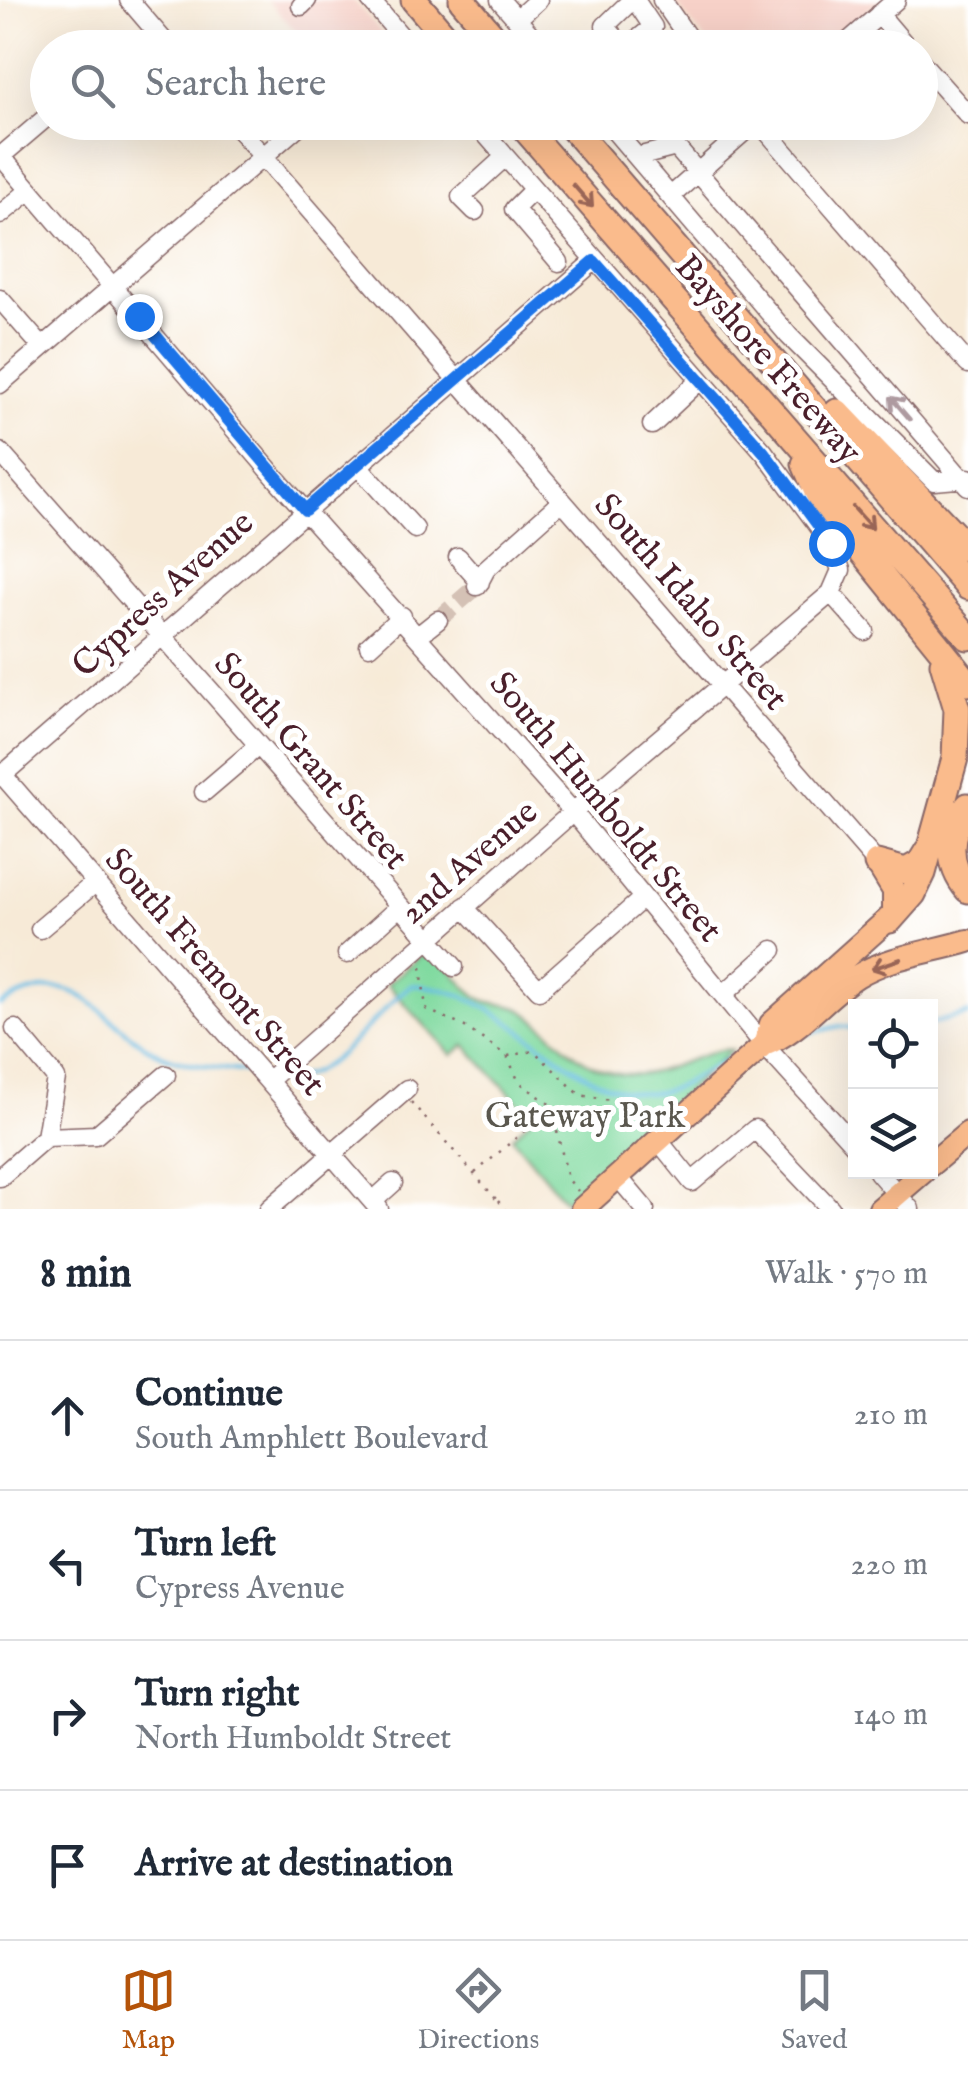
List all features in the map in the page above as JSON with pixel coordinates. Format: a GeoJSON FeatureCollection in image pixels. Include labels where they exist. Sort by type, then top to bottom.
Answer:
{"type":"FeatureCollection","features":[{"type":"Feature","properties":{"kind":"highway"},"geometry":{"type":"LineString","coordinates":[[414,0],[440,30]]}},
{"type":"Feature","properties":{"kind":"highway"},"geometry":{"type":"LineString","coordinates":[[462,0],[488,30]]}},
{"type":"Feature","properties":{"kind":"highway","name":"Bayshore Freeway"},"geometry":{"type":"LineString","coordinates":[[535,140],[968,638]]}},
{"type":"Feature","properties":{"kind":"highway","name":"Bayshore Freeway"},"geometry":{"type":"LineString","coordinates":[[582,140],[968,587]]}},
{"type":"Feature","properties":{"kind":"highway"},"geometry":{"type":"LineString","coordinates":[[739,322],[836,410],[966,541]]}},
{"type":"Feature","properties":{"kind":"highway"},"geometry":{"type":"LineString","coordinates":[[797,445],[821,501],[968,683]]}},
{"type":"Feature","properties":{"kind":"highway"},"geometry":{"type":"LineString","coordinates":[[890,920],[913,894],[936,832],[958,732],[954,697],[938,649]]}},
{"type":"Feature","properties":{"kind":"highway"},"geometry":{"type":"LineString","coordinates":[[968,806],[955,827],[951,848],[955,870],[968,890]]}},
{"type":"Feature","properties":{"kind":"highway"},"geometry":{"type":"LineString","coordinates":[[877,864],[897,871],[914,868],[926,856],[936,832]]}},
{"type":"Feature","properties":{"kind":"main road"},"geometry":{"type":"LineString","coordinates":[[585,1206],[767,1041],[890,920],[896,898],[877,864]]}},
{"type":"Feature","properties":{"kind":"main road"},"geometry":{"type":"LineString","coordinates":[[767,1041],[784,1037],[814,1010],[875,967],[968,941]]}},
{"type":"Feature","properties":{"kind":"main road"},"geometry":{"type":"LineString","coordinates":[[938,1158],[968,1133]]}},
{"type":"Feature","properties":{"kind":"main road"},"geometry":{"type":"LineString","coordinates":[[896,1204],[917,1179]]}},
{"type":"Feature","properties":{"kind":"street"},"geometry":{"type":"LineString","coordinates":[[129,0],[155,30]]}},
{"type":"Feature","properties":{"kind":"street"},"geometry":{"type":"LineString","coordinates":[[370,0],[390,30]]}},
{"type":"Feature","properties":{"kind":"street"},"geometry":{"type":"LineString","coordinates":[[500,0],[526,30]]}},
{"type":"Feature","properties":{"kind":"street"},"geometry":{"type":"LineString","coordinates":[[517,19],[538,0]]}},
{"type":"Feature","properties":{"kind":"street"},"geometry":{"type":"LineString","coordinates":[[609,30],[605,26],[637,4],[662,0],[683,30]]}},
{"type":"Feature","properties":{"kind":"street"},"geometry":{"type":"LineString","coordinates":[[861,30],[896,0]]}},
{"type":"Feature","properties":{"kind":"street"},"geometry":{"type":"LineString","coordinates":[[637,4],[654,27],[650,30]]}},
{"type":"Feature","properties":{"kind":"street"},"geometry":{"type":"LineString","coordinates":[[879,14],[893,30]]}},
{"type":"Feature","properties":{"kind":"street"},"geometry":{"type":"LineString","coordinates":[[938,81],[968,115]]}},
{"type":"Feature","properties":{"kind":"street"},"geometry":{"type":"LineString","coordinates":[[0,155],[30,131]]}},
{"type":"Feature","properties":{"kind":"street","name":"South Idaho Street"},"geometry":{"type":"LineString","coordinates":[[248,140],[877,864]]}},
{"type":"Feature","properties":{"kind":"street"},"geometry":{"type":"LineString","coordinates":[[0,384],[283,140]]}},
{"type":"Feature","properties":{"kind":"street"},"geometry":{"type":"LineString","coordinates":[[490,140],[700,380],[652,425]]}},
{"type":"Feature","properties":{"kind":"street"},"geometry":{"type":"LineString","coordinates":[[623,140],[790,336],[934,480],[967,482]]}},
{"type":"Feature","properties":{"kind":"street"},"geometry":{"type":"LineString","coordinates":[[671,196],[736,140]]}},
{"type":"Feature","properties":{"kind":"street"},"geometry":{"type":"LineString","coordinates":[[773,140],[968,364]]}},
{"type":"Feature","properties":{"kind":"street"},"geometry":{"type":"LineString","coordinates":[[637,156],[676,148],[967,482]]}},
{"type":"Feature","properties":{"kind":"street","name":"South Humboldt Street"},"geometry":{"type":"LineString","coordinates":[[0,155],[305,510],[573,812],[724,994],[848,1131]]}},
{"type":"Feature","properties":{"kind":"street"},"geometry":{"type":"LineString","coordinates":[[475,211],[460,197],[506,158]]}},
{"type":"Feature","properties":{"kind":"street"},"geometry":{"type":"LineString","coordinates":[[0,215],[30,190]]}},
{"type":"Feature","properties":{"kind":"street"},"geometry":{"type":"LineString","coordinates":[[534,190],[514,209],[559,262]]}},
{"type":"Feature","properties":{"kind":"street","name":"Cypress Avenue"},"geometry":{"type":"LineString","coordinates":[[1,775],[594,261]]}},
{"type":"Feature","properties":{"kind":"street"},"geometry":{"type":"LineString","coordinates":[[0,299],[42,347]]}},
{"type":"Feature","properties":{"kind":"street","name":"2nd Avenue"},"geometry":{"type":"LineString","coordinates":[[272,1085],[283,1068],[426,940],[832,592],[841,570],[831,543],[764,452],[700,380]]}},
{"type":"Feature","properties":{"kind":"street","name":"South Grant Street"},"geometry":{"type":"LineString","coordinates":[[0,452],[426,940],[454,967]]}},
{"type":"Feature","properties":{"kind":"street"},"geometry":{"type":"LineString","coordinates":[[360,466],[415,529]]}},
{"type":"Feature","properties":{"kind":"street"},"geometry":{"type":"LineString","coordinates":[[458,557],[479,584],[486,569],[562,502]]}},
{"type":"Feature","properties":{"kind":"street"},"geometry":{"type":"LineString","coordinates":[[832,592],[865,631]]}},
{"type":"Feature","properties":{"kind":"street"},"geometry":{"type":"LineString","coordinates":[[369,646],[402,616]]}},
{"type":"Feature","properties":{"kind":"street"},"geometry":{"type":"LineString","coordinates":[[418,635],[438,620]]}},
{"type":"Feature","properties":{"kind":"street"},"geometry":{"type":"LineString","coordinates":[[204,792],[258,746]]}},
{"type":"Feature","properties":{"kind":"street","name":"South Fremont Street"},"geometry":{"type":"LineString","coordinates":[[1,775],[376,1205]]}},
{"type":"Feature","properties":{"kind":"street"},"geometry":{"type":"LineString","coordinates":[[40,930],[96,882]]}},
{"type":"Feature","properties":{"kind":"street"},"geometry":{"type":"LineString","coordinates":[[464,907],[539,990],[643,898]]}},
{"type":"Feature","properties":{"kind":"street"},"geometry":{"type":"LineString","coordinates":[[346,954],[398,908]]}},
{"type":"Feature","properties":{"kind":"street"},"geometry":{"type":"LineString","coordinates":[[724,994],[773,950]]}},
{"type":"Feature","properties":{"kind":"street"},"geometry":{"type":"LineString","coordinates":[[0,1177],[46,1136],[56,1098],[56,1078],[15,1029]]}},
{"type":"Feature","properties":{"kind":"street"},"geometry":{"type":"LineString","coordinates":[[46,1136],[96,1135],[166,1075]]}},
{"type":"Feature","properties":{"kind":"street"},"geometry":{"type":"LineString","coordinates":[[269,1209],[398,1100]]}},
{"type":"Feature","properties":{"kind":"street"},"geometry":{"type":"LineString","coordinates":[[658,1140],[692,1182],[755,1129],[831,1209]]}},
{"type":"Feature","properties":{"kind":"street"},"geometry":{"type":"LineString","coordinates":[[618,1177],[645,1209]]}},
{"type":"Feature","properties":{"kind":"street"},"geometry":{"type":"LineString","coordinates":[[882,1179],[896,1204]]}},
{"type":"Feature","properties":{"kind":"street"},"geometry":{"type":"LineString","coordinates":[[376,1205],[393,1183]]}},
{"type":"Feature","properties":{"kind":"path"},"geometry":{"type":"LineString","coordinates":[[422,966],[423,1004],[507,1056],[519,1082],[548,1100],[568,1179],[585,1206]]}},
{"type":"Feature","properties":{"kind":"path"},"geometry":{"type":"LineString","coordinates":[[507,1056],[534,1051],[580,1095],[657,1108]]}},
{"type":"Feature","properties":{"kind":"path"},"geometry":{"type":"LineString","coordinates":[[398,1100],[475,1173],[504,1209]]}},
{"type":"Feature","properties":{"kind":"path"},"geometry":{"type":"LineString","coordinates":[[475,1173],[530,1126],[548,1100]]}},
{"type":"Feature","properties":{"kind":"shaded area"},"geometry":{"type":"Polygon","coordinates":[[[267,0],[353,0],[380,30],[294,30],[267,0]]]}},
{"type":"Feature","properties":{"kind":"shaded area"},"geometry":{"type":"Polygon","coordinates":[[[673,0],[879,0],[844,30],[697,30],[673,0]]]}},
{"type":"Feature","properties":{"kind":"green space","name":"Gateway Park"},"geometry":{"type":"Polygon","coordinates":[[[432,946],[479,998],[524,1011],[576,1055],[605,1070],[643,1074],[732,1050],[565,1201],[512,1137],[532,1117],[465,1045],[452,1055],[387,984],[432,946]]]}},
{"type":"Feature","properties":{"kind":"waterway"},"geometry":{"type":"LineString","coordinates":[[281,1078],[317,1071],[334,1059],[411,985],[447,991],[480,1004],[568,1064],[597,1081],[627,1091],[669,1090],[735,1057]]}},
{"type":"Feature","properties":{"kind":"waterway"},"geometry":{"type":"LineString","coordinates":[[0,1005],[26,993],[48,988],[65,990],[96,1006],[158,1054],[252,1073]]}},
{"type":"Feature","properties":{"kind":"waterway"},"geometry":{"type":"LineString","coordinates":[[938,1022],[968,1014]]}},
{"type":"Feature","properties":{"kind":"waterway"},"geometry":{"type":"LineString","coordinates":[[801,1035],[848,1028]]}},
{"type":"Feature","properties":{"kind":"tunnel"},"geometry":{"type":"LineString","coordinates":[[438,620],[477,586]]}},
{"type":"Feature","properties":{"kind":"route"},"geometry":{"type":"LineString","coordinates":[[139,316],[305,510],[594,261],[764,452],[831,543]]}}]}
